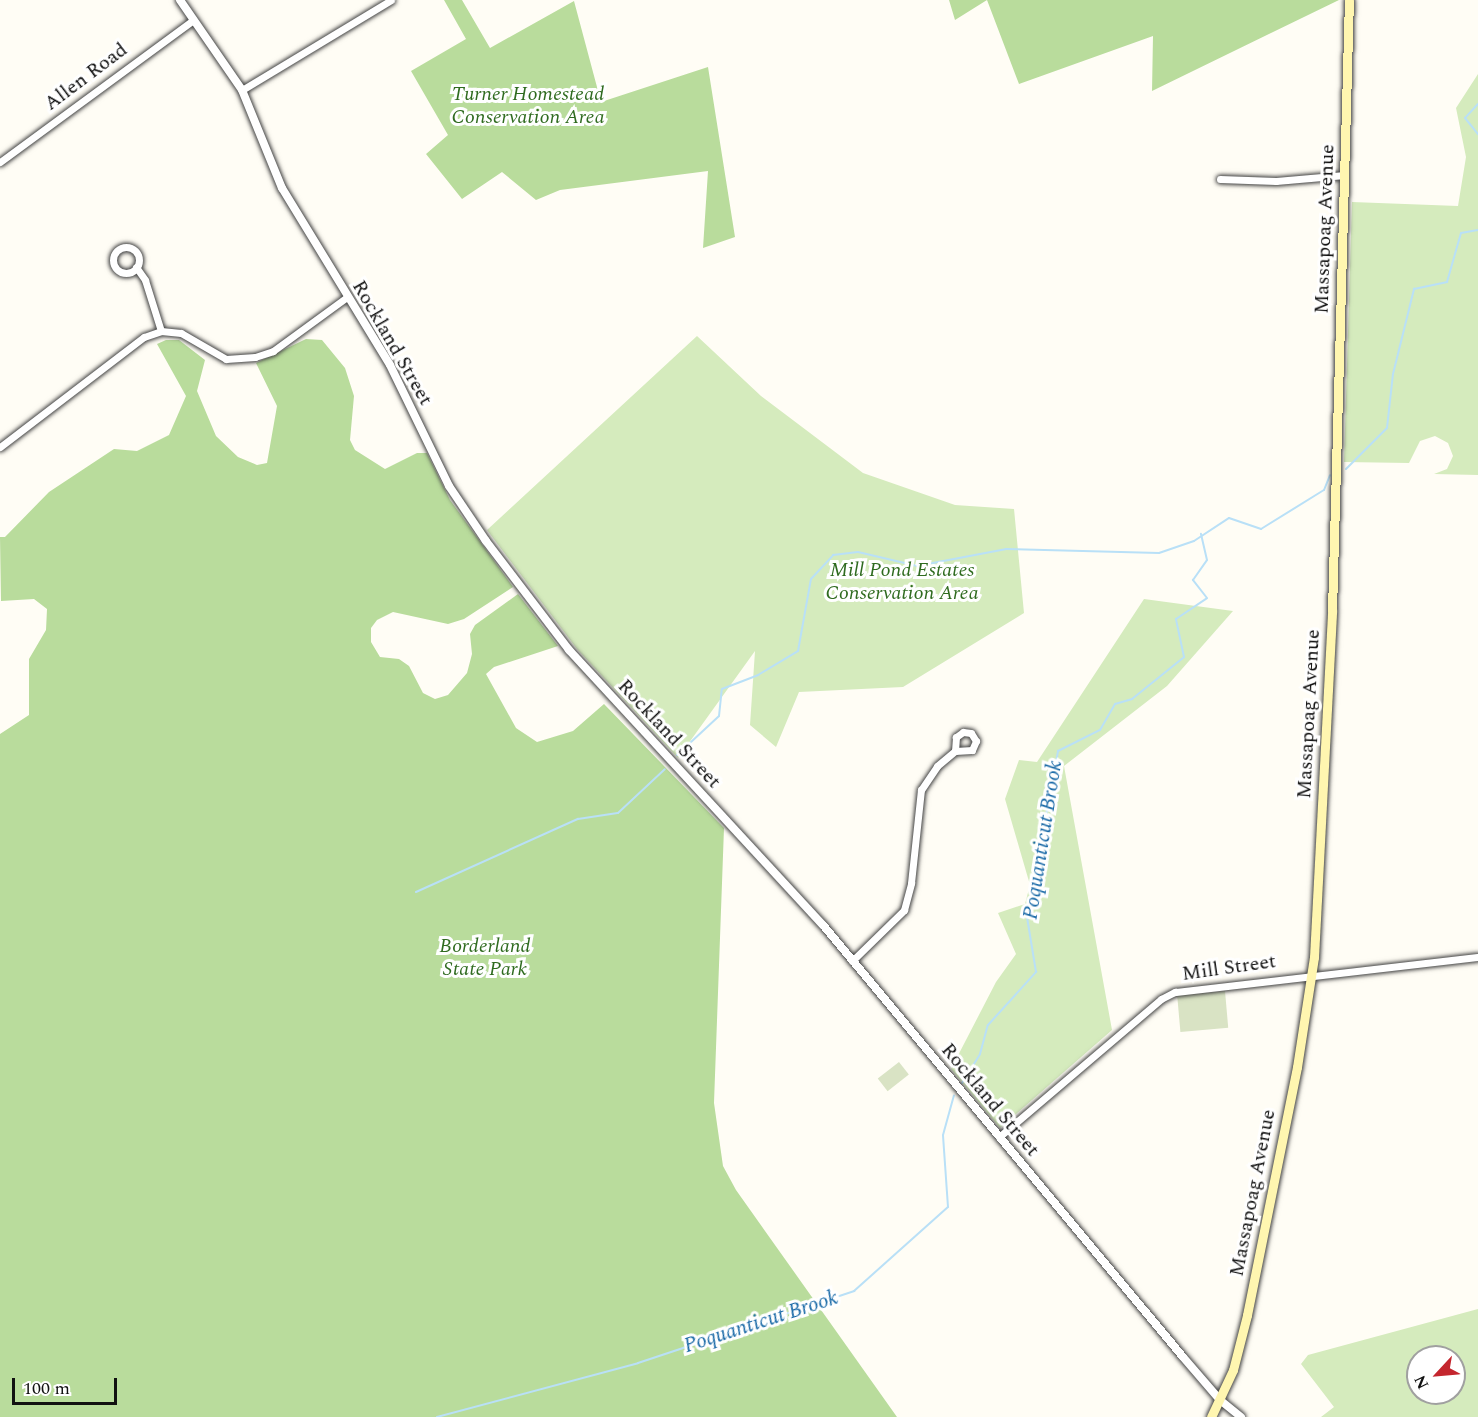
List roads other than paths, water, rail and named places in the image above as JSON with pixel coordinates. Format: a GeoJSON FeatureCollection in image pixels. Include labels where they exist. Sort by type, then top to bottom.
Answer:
{"type":"FeatureCollection","features":[{"type":"Feature","properties":{"kind":"main road","name":"Massapoag Avenue"},"geometry":{"type":"LineString","coordinates":[[1211,1417],[1233,1370],[1247,1315],[1297,1067],[1312,974],[1318,918],[1332,622],[1349,0]]}},
{"type":"Feature","properties":{"kind":"street","name":"Rockland Street"},"geometry":{"type":"LineString","coordinates":[[180,0],[242,90],[282,188],[390,364],[466,513],[565,646],[761,856],[852,961],[1220,1400],[1241,1417]]}},
{"type":"Feature","properties":{"kind":"street"},"geometry":{"type":"LineString","coordinates":[[242,90],[391,0]]}},
{"type":"Feature","properties":{"kind":"street","name":"Allen Road"},"geometry":{"type":"LineString","coordinates":[[0,162],[193,20]]}},
{"type":"Feature","properties":{"kind":"street"},"geometry":{"type":"LineString","coordinates":[[1220,179],[1276,181],[1345,175]]}},
{"type":"Feature","properties":{"kind":"street"},"geometry":{"type":"LineString","coordinates":[[136,267],[145,280],[161,331]]}},
{"type":"Feature","properties":{"kind":"street"},"geometry":{"type":"LineString","coordinates":[[0,447],[144,337],[161,331],[182,333],[226,358],[255,357],[273,351],[347,297]]}},
{"type":"Feature","properties":{"kind":"street"},"geometry":{"type":"LineString","coordinates":[[852,961],[904,910],[911,883],[919,796],[928,776],[955,751]]}},
{"type":"Feature","properties":{"kind":"street","name":"Mill Street"},"geometry":{"type":"LineString","coordinates":[[999,1137],[1169,995],[1192,988],[1478,957]]}},
{"type":"Feature","properties":{"kind":"waterway","name":"Poquanticut Brook"},"geometry":{"type":"LineString","coordinates":[[1478,104],[1465,118],[1478,134]]}},
{"type":"Feature","properties":{"kind":"waterway","name":"Poquanticut Brook"},"geometry":{"type":"LineString","coordinates":[[1346,469],[1387,428],[1393,374],[1414,289],[1447,282],[1461,233],[1478,230]]}},
{"type":"Feature","properties":{"kind":"waterway"},"geometry":{"type":"LineString","coordinates":[[677,755],[719,716],[722,689],[758,675],[798,651],[811,579],[833,555],[858,552],[917,566],[1006,549],[1159,553],[1194,541],[1229,518],[1261,529],[1324,490],[1330,475]]}},
{"type":"Feature","properties":{"kind":"waterway","name":"Poquanticut Brook"},"geometry":{"type":"LineString","coordinates":[[962,1083],[980,1054],[988,1025],[1036,972],[1027,917],[1058,751],[1100,730],[1115,704],[1132,699],[1184,657],[1176,619],[1207,598],[1193,580],[1207,560],[1201,534]]}},
{"type":"Feature","properties":{"kind":"waterway"},"geometry":{"type":"LineString","coordinates":[[416,892],[578,819],[618,813],[665,769]]}},
{"type":"Feature","properties":{"kind":"waterway","name":"Poquanticut Brook"},"geometry":{"type":"LineString","coordinates":[[437,1417],[638,1363],[854,1291],[948,1207],[943,1135],[954,1095]]}},
{"type":"Feature","properties":{"kind":"park label","name":"Turner Homestead Conservation Area"},"geometry":{"type":"Point","coordinates":[528,106]}},
{"type":"Feature","properties":{"kind":"park label","name":"Mill Pond Estates Conservation Area"},"geometry":{"type":"Point","coordinates":[902,582]}},
{"type":"Feature","properties":{"kind":"park label","name":"Borderland State Park"},"geometry":{"type":"Point","coordinates":[485,958]}}]}
